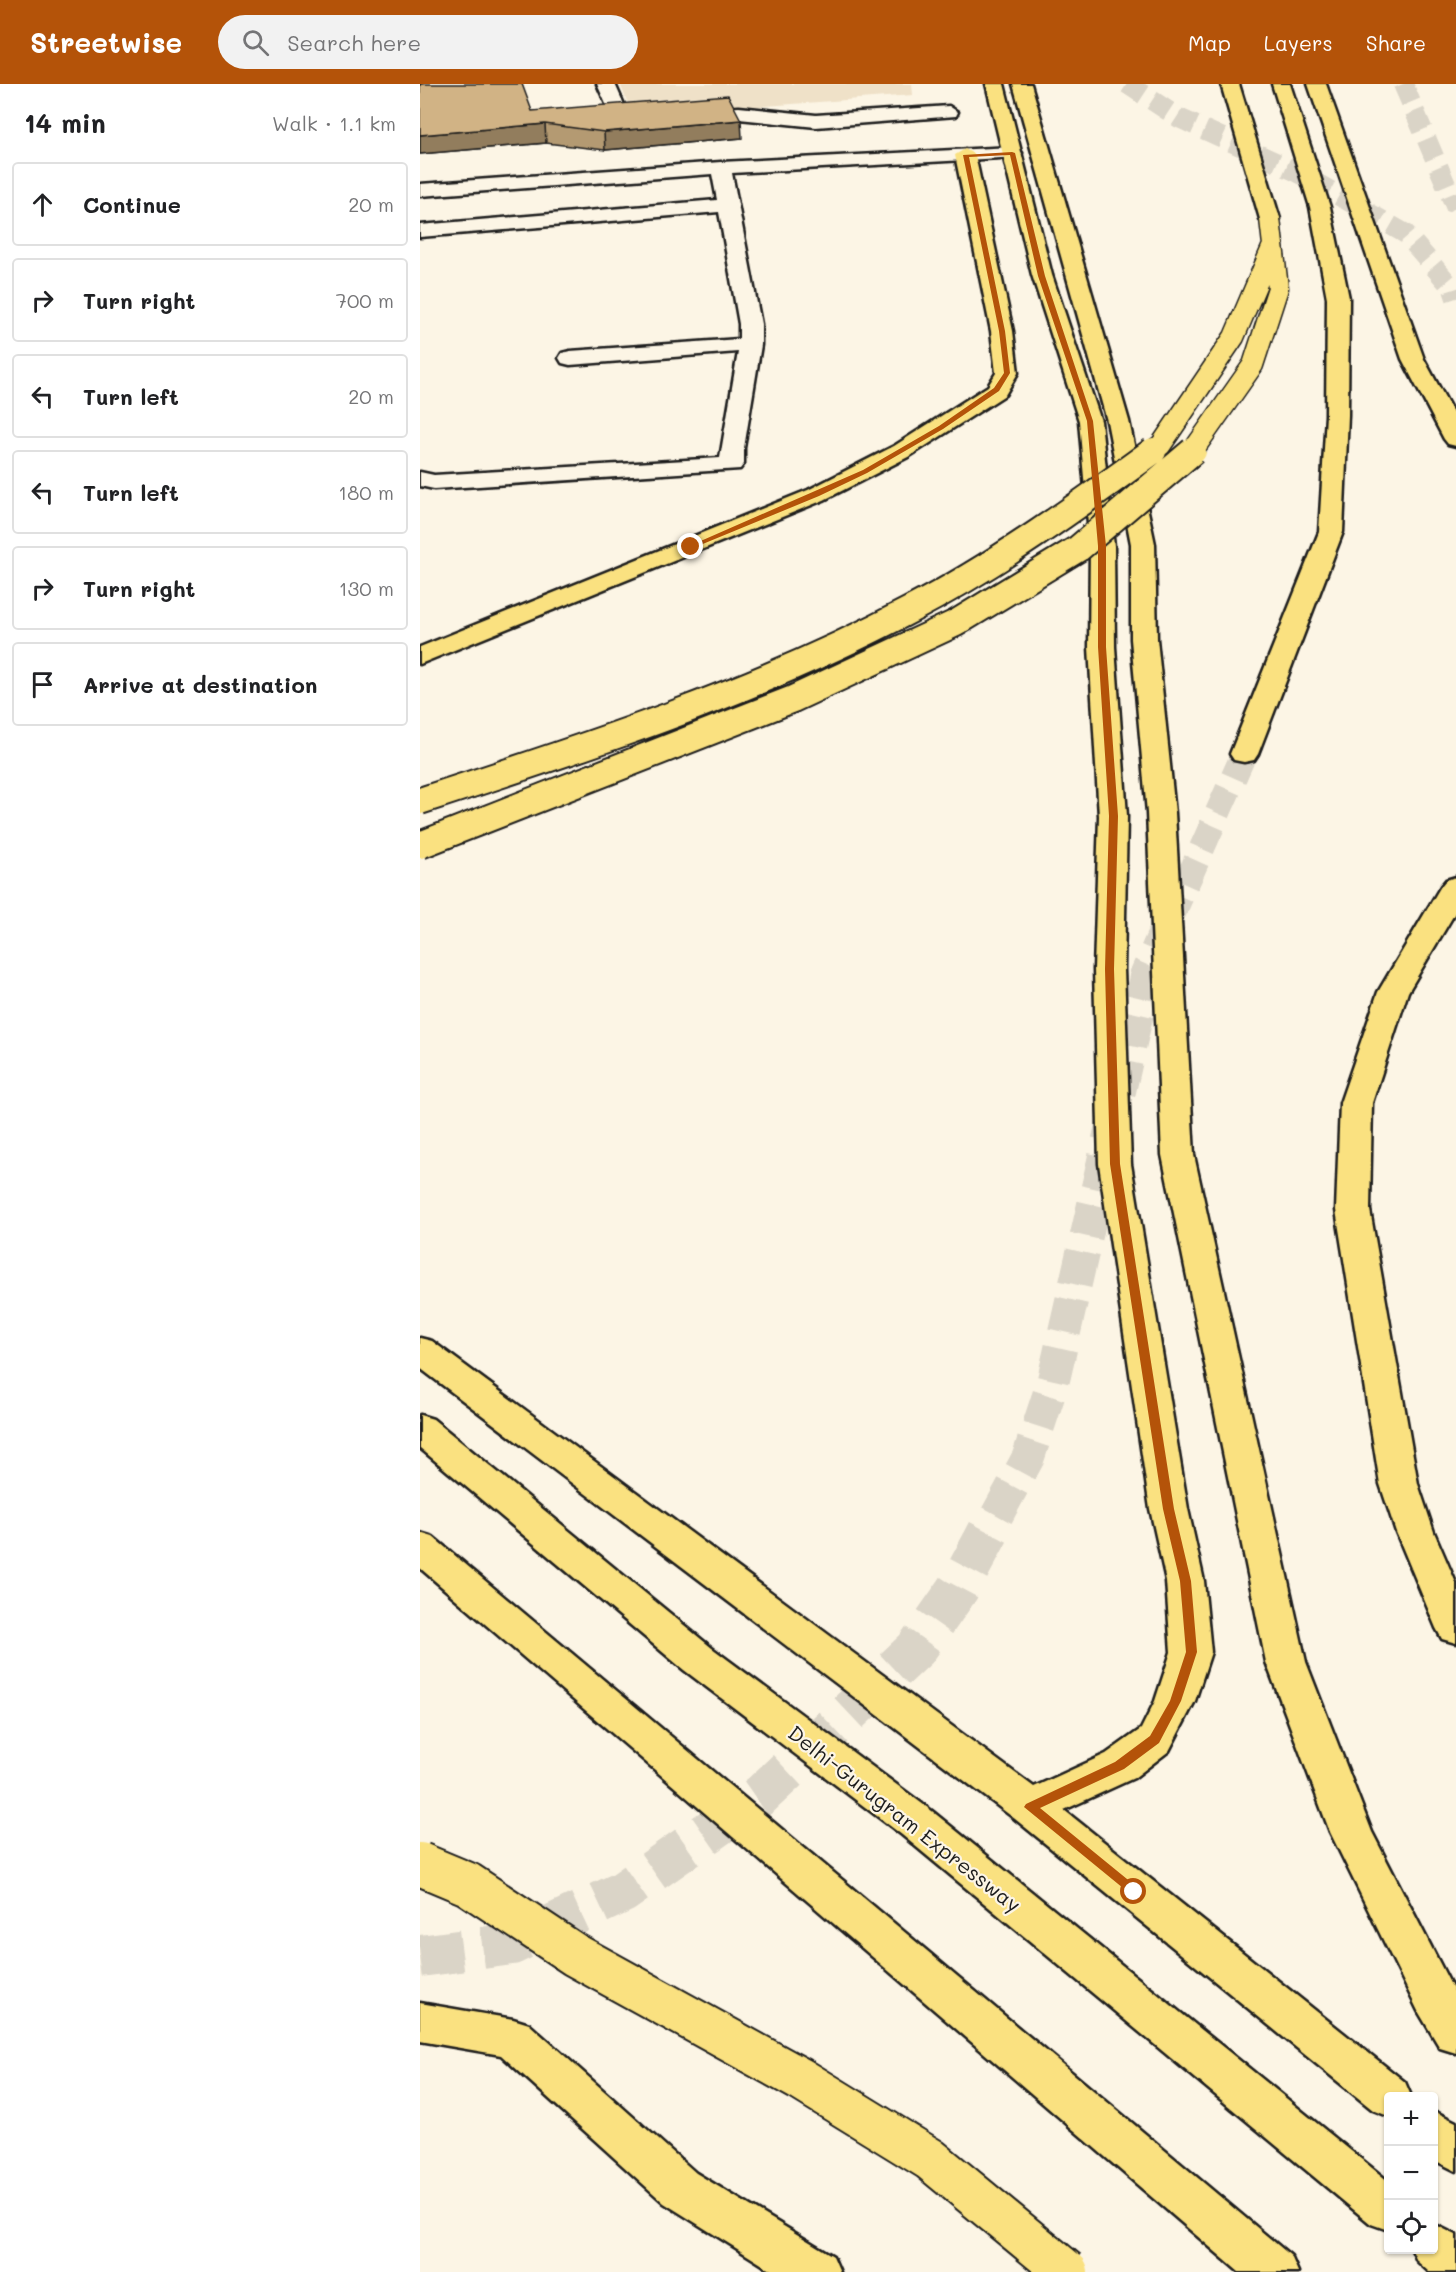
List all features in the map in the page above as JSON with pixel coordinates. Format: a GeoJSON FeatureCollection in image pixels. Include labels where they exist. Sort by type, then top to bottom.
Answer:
{"type":"FeatureCollection","features":[{"type":"Feature","properties":{"kind":"main road"},"geometry":{"type":"LineString","coordinates":[[995,84],[1041,276],[1090,421],[1102,546],[1102,647],[1113,816],[1109,969],[1115,1164],[1165,1485],[1185,1581],[1191,1652],[1175,1701],[1155,1740],[1120,1766],[1030,1807]]}},
{"type":"Feature","properties":{"kind":"main road"},"geometry":{"type":"LineString","coordinates":[[1022,84],[1118,421],[1143,544],[1144,639],[1161,813],[1178,1155],[1286,1662],[1351,1832],[1434,1998],[1456,2034]]}},
{"type":"Feature","properties":{"kind":"main road"},"geometry":{"type":"LineString","coordinates":[[420,844],[793,699],[956,623],[1079,548],[1190,455],[1253,365],[1278,288],[1272,230],[1230,84]]}},
{"type":"Feature","properties":{"kind":"main road"},"geometry":{"type":"LineString","coordinates":[[1244,754],[1331,532],[1337,415],[1338,298],[1320,207],[1281,84]]}},
{"type":"Feature","properties":{"kind":"main road"},"geometry":{"type":"LineString","coordinates":[[1317,84],[1413,359],[1456,439]]}},
{"type":"Feature","properties":{"kind":"main road"},"geometry":{"type":"LineString","coordinates":[[420,656],[816,495],[902,451],[997,390],[1007,373],[1002,331],[965,155]]}},
{"type":"Feature","properties":{"kind":"main road"},"geometry":{"type":"LineString","coordinates":[[420,801],[559,756],[771,676],[911,610],[1037,535],[1161,445],[1234,337],[1272,230]]}},
{"type":"Feature","properties":{"kind":"main road"},"geometry":{"type":"LineString","coordinates":[[1456,886],[1393,992],[1356,1103],[1353,1210],[1399,1484],[1415,1532],[1456,1628]]}},
{"type":"Feature","properties":{"kind":"main road"},"geometry":{"type":"LineString","coordinates":[[420,1350],[1030,1807],[1384,2093]]}},
{"type":"Feature","properties":{"kind":"main road","name":"Delhi-Gurugram Expressway"},"geometry":{"type":"LineString","coordinates":[[420,1428],[698,1659],[917,1823],[1384,2205]]}},
{"type":"Feature","properties":{"kind":"main road"},"geometry":{"type":"LineString","coordinates":[[420,1547],[1274,2272]]}},
{"type":"Feature","properties":{"kind":"main road"},"geometry":{"type":"LineString","coordinates":[[420,1864],[468,1884],[575,1955],[800,2079],[920,2153],[1067,2272]]}},
{"type":"Feature","properties":{"kind":"main road"},"geometry":{"type":"LineString","coordinates":[[420,2022],[513,2038],[680,2188],[816,2272]]}},
{"type":"Feature","properties":{"kind":"main road"},"geometry":{"type":"LineString","coordinates":[[1438,2135],[1456,2150]]}},
{"type":"Feature","properties":{"kind":"main road"},"geometry":{"type":"LineString","coordinates":[[1438,2249],[1456,2265]]}},
{"type":"Feature","properties":{"kind":"street"},"geometry":{"type":"LineString","coordinates":[[606,84],[617,109]]}},
{"type":"Feature","properties":{"kind":"street"},"geometry":{"type":"LineString","coordinates":[[672,117],[739,113],[816,121],[947,103],[965,155]]}},
{"type":"Feature","properties":{"kind":"street"},"geometry":{"type":"LineString","coordinates":[[420,190],[721,168],[1012,153]]}},
{"type":"Feature","properties":{"kind":"street"},"geometry":{"type":"LineString","coordinates":[[420,479],[434,482],[732,464],[732,448],[750,345],[748,314],[721,168]]}},
{"type":"Feature","properties":{"kind":"street"},"geometry":{"type":"LineString","coordinates":[[420,231],[728,205]]}},
{"type":"Feature","properties":{"kind":"street"},"geometry":{"type":"LineString","coordinates":[[570,358],[750,345]]}},
{"type":"Feature","properties":{"kind":"shaded area"},"geometry":{"type":"Polygon","coordinates":[[[620,84],[912,84],[913,95],[633,116],[620,84]]]}},
{"type":"Feature","properties":{"kind":"building"},"geometry":{"type":"Polygon","coordinates":[[[420,84],[522,84],[532,111],[728,95],[741,120],[604,132],[545,124],[420,135],[420,84]]]}},
{"type":"Feature","properties":{"kind":"tunnel"},"geometry":{"type":"LineString","coordinates":[[1127,84],[1179,118],[1299,173],[1406,234],[1453,289],[1456,298]]}},
{"type":"Feature","properties":{"kind":"tunnel"},"geometry":{"type":"LineString","coordinates":[[1403,84],[1456,208]]}},
{"type":"Feature","properties":{"kind":"tunnel"},"geometry":{"type":"LineString","coordinates":[[1170,920],[1244,754]]}},
{"type":"Feature","properties":{"kind":"tunnel"},"geometry":{"type":"LineString","coordinates":[[997,1515],[1028,1458],[1053,1382],[1146,975],[1171,918]]}},
{"type":"Feature","properties":{"kind":"tunnel"},"geometry":{"type":"LineString","coordinates":[[420,1956],[512,1944],[623,1892],[761,1795],[916,1649],[958,1589],[998,1514]]}},
{"type":"Feature","properties":{"kind":"route"},"geometry":{"type":"LineString","coordinates":[[691,547],[865,472],[941,427],[997,390],[1007,373],[1002,331],[965,155],[1012,153],[1041,276],[1090,421],[1102,546],[1102,647],[1113,816],[1109,969],[1115,1164],[1139,1331],[1169,1509],[1185,1581],[1191,1652],[1175,1701],[1155,1740],[1120,1766],[1030,1807],[1134,1892]]}}]}
